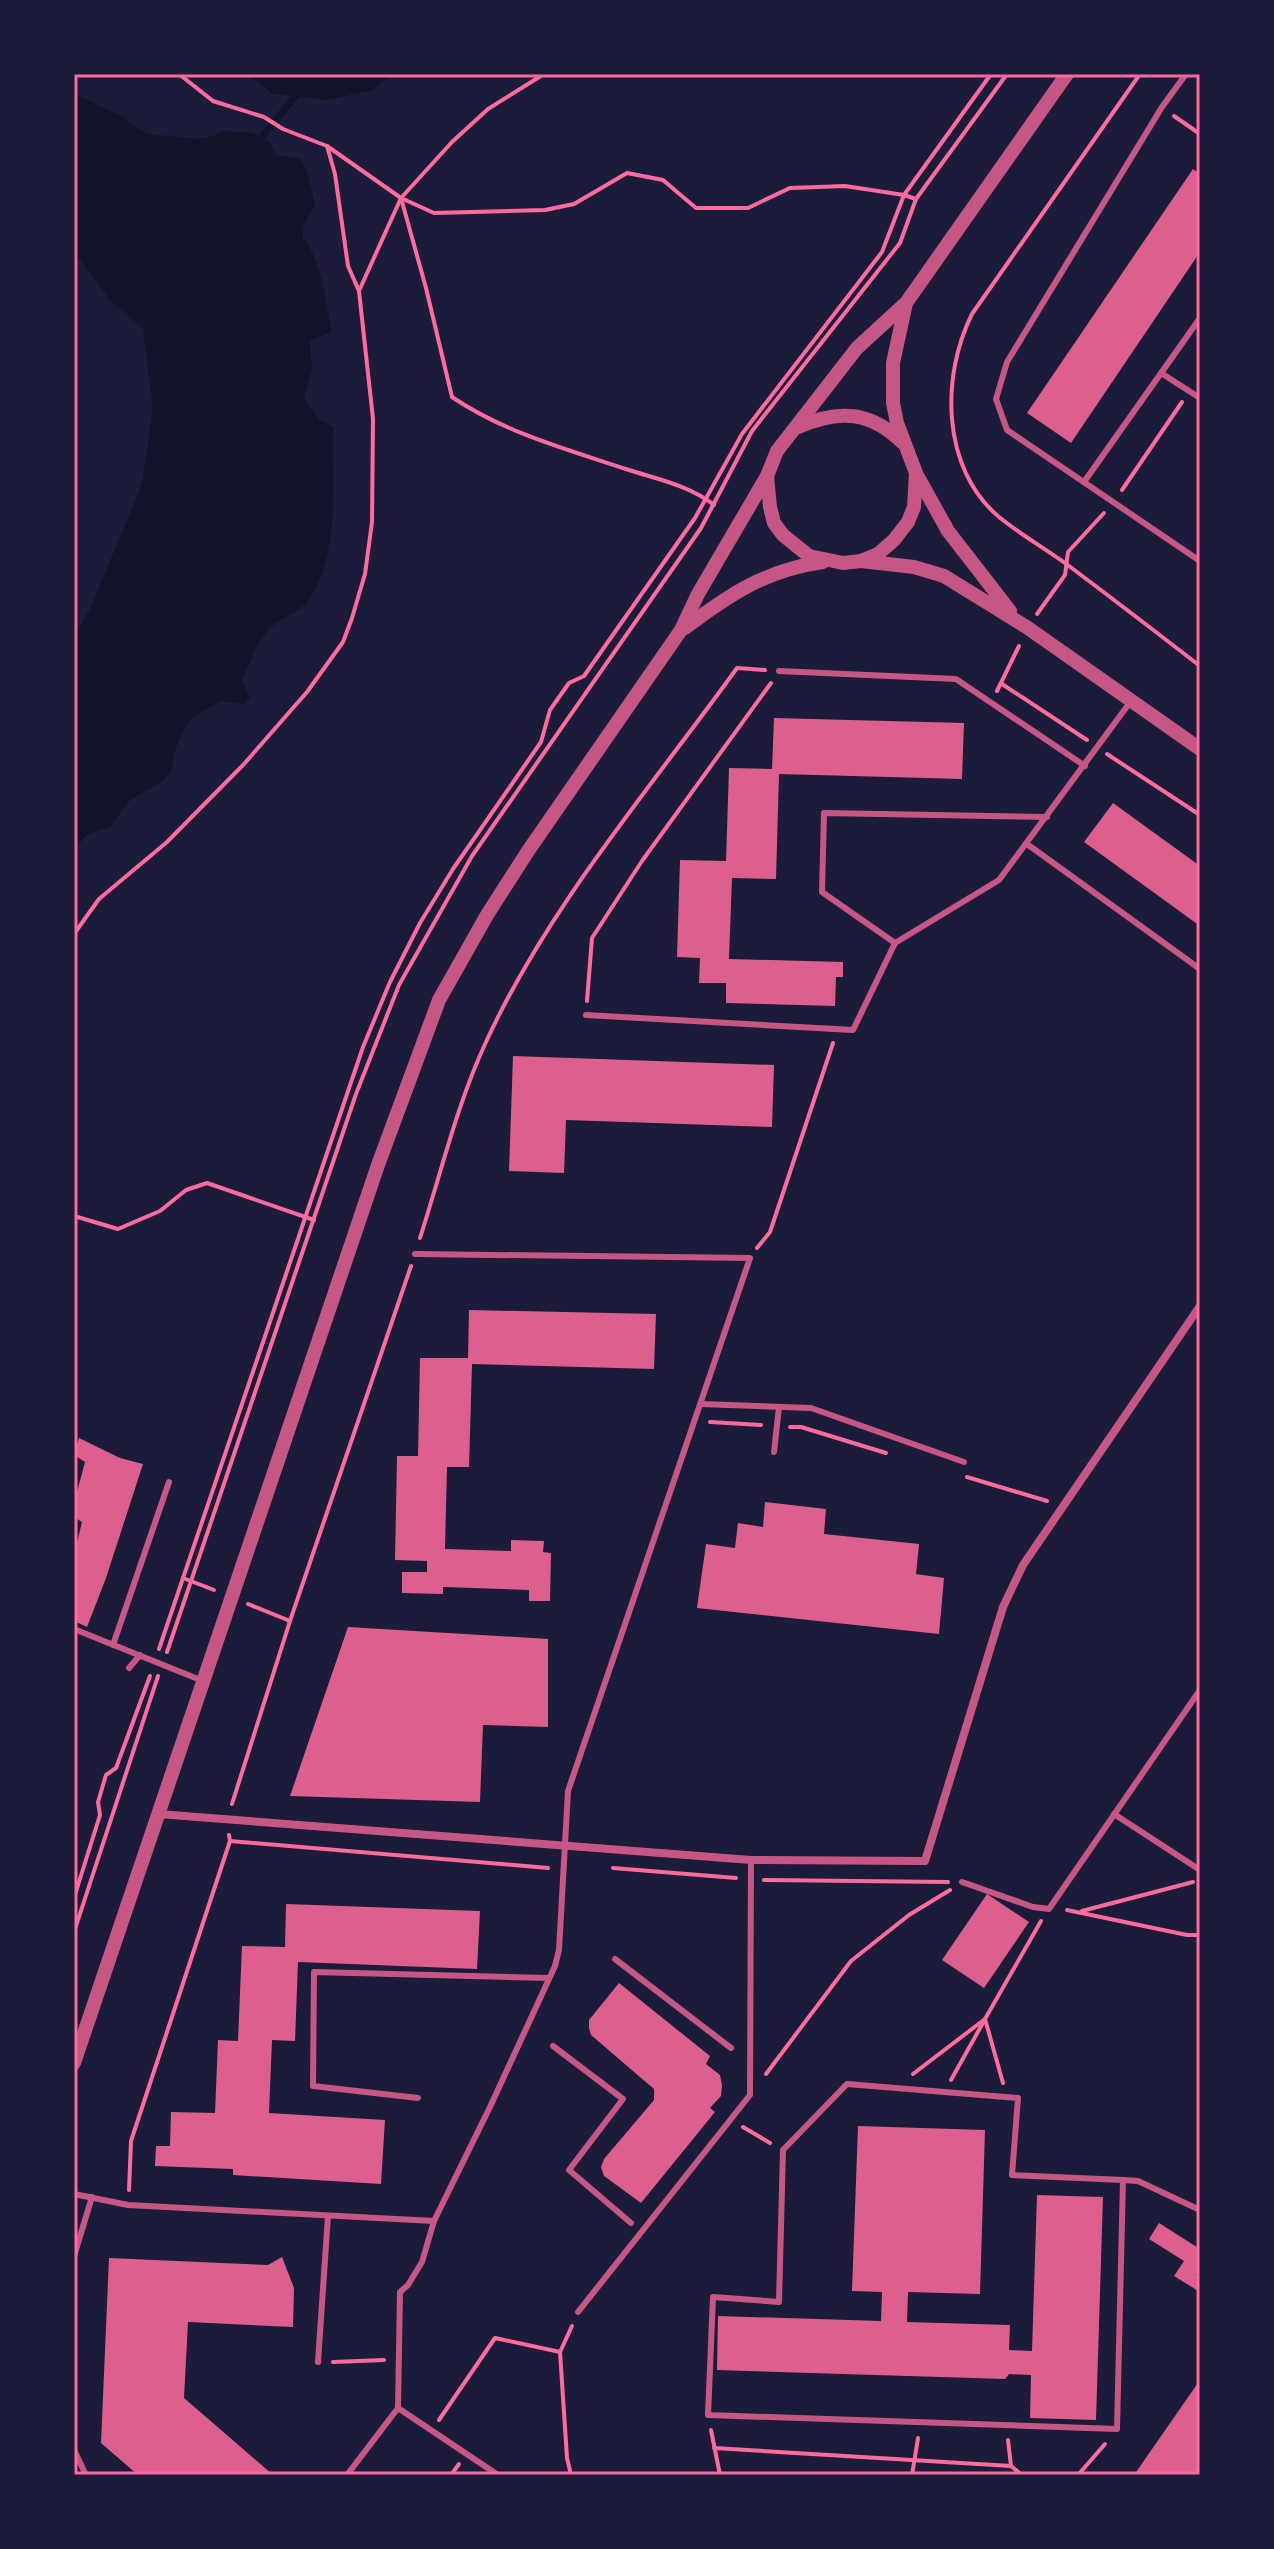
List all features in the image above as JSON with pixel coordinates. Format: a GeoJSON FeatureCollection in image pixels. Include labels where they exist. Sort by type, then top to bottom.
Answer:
{"type":"FeatureCollection","features":[{"type":"Feature","properties":{"kind":"street"},"geometry":{"type":"LineString","coordinates":[[74,2063],[378,1165],[439,1000],[523,859],[681,630],[698,594],[767,476],[777,451],[857,348],[906,303],[1067,74]]}},
{"type":"Feature","properties":{"kind":"street"},"geometry":{"type":"LineString","coordinates":[[906,303],[896,343],[893,374],[893,403],[904,444],[948,531],[1002,603],[1028,628]]}},
{"type":"Feature","properties":{"kind":"street"},"geometry":{"type":"LineString","coordinates":[[798,427],[818,418],[852,415],[882,427],[904,444]]}},
{"type":"Feature","properties":{"kind":"street"},"geometry":{"type":"LineString","coordinates":[[861,561],[878,554],[908,522],[914,507],[916,473]]}},
{"type":"Feature","properties":{"kind":"street"},"geometry":{"type":"LineString","coordinates":[[767,476],[774,523],[795,547],[825,561]]}},
{"type":"Feature","properties":{"kind":"street"},"geometry":{"type":"LineString","coordinates":[[681,630],[753,581],[791,568],[825,561],[861,561],[914,567],[944,576],[1028,628],[1200,749]]}},
{"type":"Feature","properties":{"kind":"street"},"geometry":{"type":"LineString","coordinates":[[158,1814],[751,1860],[925,1861],[1003,1607],[1023,1565],[1200,1306]]}},
{"type":"Feature","properties":{"kind":"lane"},"geometry":{"type":"LineString","coordinates":[[1186,74],[1162,107],[1007,362],[996,399],[1007,430],[1115,500],[1200,561]]}},
{"type":"Feature","properties":{"kind":"lane"},"geometry":{"type":"LineString","coordinates":[[1084,482],[1200,318]]}},
{"type":"Feature","properties":{"kind":"lane"},"geometry":{"type":"LineString","coordinates":[[1161,373],[1200,398]]}},
{"type":"Feature","properties":{"kind":"lane"},"geometry":{"type":"LineString","coordinates":[[779,671],[956,679],[1085,766]]}},
{"type":"Feature","properties":{"kind":"lane"},"geometry":{"type":"LineString","coordinates":[[586,1015],[853,1030],[895,943],[999,880],[1131,701]]}},
{"type":"Feature","properties":{"kind":"lane"},"geometry":{"type":"LineString","coordinates":[[895,943],[822,892],[824,813],[1047,817]]}},
{"type":"Feature","properties":{"kind":"lane"},"geometry":{"type":"LineString","coordinates":[[1027,844],[1200,969]]}},
{"type":"Feature","properties":{"kind":"lane"},"geometry":{"type":"LineString","coordinates":[[347,2475],[398,2408],[400,2292],[422,2262],[434,2221],[490,2107],[559,1950],[563,1844],[568,1791],[574,1768],[750,1258],[415,1254]]}},
{"type":"Feature","properties":{"kind":"lane"},"geometry":{"type":"LineString","coordinates":[[701,1404],[811,1408],[964,1462]]}},
{"type":"Feature","properties":{"kind":"lane"},"geometry":{"type":"LineString","coordinates":[[774,1452],[779,1407]]}},
{"type":"Feature","properties":{"kind":"lane"},"geometry":{"type":"LineString","coordinates":[[113,1645],[169,1482]]}},
{"type":"Feature","properties":{"kind":"lane"},"geometry":{"type":"LineString","coordinates":[[74,1629],[203,1681]]}},
{"type":"Feature","properties":{"kind":"lane"},"geometry":{"type":"LineString","coordinates":[[129,1668],[140,1655]]}},
{"type":"Feature","properties":{"kind":"lane"},"geometry":{"type":"LineString","coordinates":[[962,1882],[1033,1907],[1049,1909],[1200,1690]]}},
{"type":"Feature","properties":{"kind":"lane"},"geometry":{"type":"LineString","coordinates":[[1114,1814],[1200,1870]]}},
{"type":"Feature","properties":{"kind":"lane"},"geometry":{"type":"LineString","coordinates":[[578,2312],[750,2095],[751,1860]]}},
{"type":"Feature","properties":{"kind":"lane"},"geometry":{"type":"LineString","coordinates":[[615,1959],[731,2048]]}},
{"type":"Feature","properties":{"kind":"lane"},"geometry":{"type":"LineString","coordinates":[[418,2098],[313,2086],[314,1972],[549,1978]]}},
{"type":"Feature","properties":{"kind":"lane"},"geometry":{"type":"LineString","coordinates":[[553,2046],[623,2099],[569,2170],[631,2223]]}},
{"type":"Feature","properties":{"kind":"lane"},"geometry":{"type":"LineString","coordinates":[[1123,2180],[1117,2429],[708,2415],[713,2297],[779,2302],[783,2150],[847,2084],[1018,2098],[1012,2175],[1123,2180],[1138,2181],[1200,2210]]}},
{"type":"Feature","properties":{"kind":"lane"},"geometry":{"type":"LineString","coordinates":[[74,2194],[128,2205],[434,2221]]}},
{"type":"Feature","properties":{"kind":"lane"},"geometry":{"type":"LineString","coordinates":[[74,2256],[92,2197]]}},
{"type":"Feature","properties":{"kind":"lane"},"geometry":{"type":"LineString","coordinates":[[318,2362],[328,2216]]}},
{"type":"Feature","properties":{"kind":"lane"},"geometry":{"type":"LineString","coordinates":[[398,2408],[498,2475]]}},
{"type":"Feature","properties":{"kind":"lane"},"geometry":{"type":"LineString","coordinates":[[74,2450],[86,2475]]}},
{"type":"Feature","properties":{"kind":"path"},"geometry":{"type":"LineString","coordinates":[[179,74],[213,101],[264,117],[283,129],[327,146],[401,198],[434,213],[545,210],[574,204],[627,173],[663,180],[696,208],[748,208],[790,188],[845,186],[916,199]]}},
{"type":"Feature","properties":{"kind":"path"},"geometry":{"type":"LineString","coordinates":[[359,291],[401,198],[452,142],[488,109],[544,74]]}},
{"type":"Feature","properties":{"kind":"path"},"geometry":{"type":"LineString","coordinates":[[74,1932],[270,1317],[363,1047],[390,982],[420,923],[453,869],[541,742],[550,710],[569,683],[584,676],[695,518],[742,434],[882,252],[904,195],[991,74]]}},
{"type":"Feature","properties":{"kind":"path"},"geometry":{"type":"LineString","coordinates":[[74,1898],[100,1815],[98,1802],[106,1775],[116,1768],[158,1663],[379,1030],[420,944],[472,856],[714,505],[752,431],[900,243],[916,199],[1007,74]]}},
{"type":"Feature","properties":{"kind":"path"},"geometry":{"type":"LineString","coordinates":[[1140,74],[972,314],[960,337],[951,392],[955,439],[971,482],[998,516],[1066,563],[1200,666]]}},
{"type":"Feature","properties":{"kind":"path"},"geometry":{"type":"LineString","coordinates":[[1162,107],[1200,134]]}},
{"type":"Feature","properties":{"kind":"path"},"geometry":{"type":"LineString","coordinates":[[74,934],[99,899],[167,842],[244,764],[307,692],[343,642],[365,574],[372,522],[373,419],[359,291],[348,266],[335,174],[327,146]]}},
{"type":"Feature","properties":{"kind":"path"},"geometry":{"type":"LineString","coordinates":[[401,198],[452,397],[470,409],[545,442],[671,484],[714,505]]}},
{"type":"Feature","properties":{"kind":"path"},"geometry":{"type":"LineString","coordinates":[[988,702],[1002,684],[1028,628],[1065,575],[1068,552],[1115,500],[1190,391]]}},
{"type":"Feature","properties":{"kind":"path"},"geometry":{"type":"LineString","coordinates":[[128,2205],[131,2141],[230,1841],[226,1820],[471,1077],[497,1018],[529,960],[611,838],[737,668],[779,671]]}},
{"type":"Feature","properties":{"kind":"path"},"geometry":{"type":"LineString","coordinates":[[586,1015],[592,938],[642,861],[779,671]]}},
{"type":"Feature","properties":{"kind":"path"},"geometry":{"type":"LineString","coordinates":[[750,1258],[770,1232],[838,1029]]}},
{"type":"Feature","properties":{"kind":"path"},"geometry":{"type":"LineString","coordinates":[[74,1216],[118,1229],[160,1211],[186,1190],[207,1183],[314,1220]]}},
{"type":"Feature","properties":{"kind":"path"},"geometry":{"type":"LineString","coordinates":[[270,1317],[279,1323]]}},
{"type":"Feature","properties":{"kind":"path"},"geometry":{"type":"LineString","coordinates":[[695,1421],[801,1427],[888,1454]]}},
{"type":"Feature","properties":{"kind":"path"},"geometry":{"type":"LineString","coordinates":[[962,1475],[1064,1506]]}},
{"type":"Feature","properties":{"kind":"path"},"geometry":{"type":"LineString","coordinates":[[230,1841],[527,1867],[562,1867]]}},
{"type":"Feature","properties":{"kind":"path"},"geometry":{"type":"LineString","coordinates":[[598,1866],[750,1880],[962,1882]]}},
{"type":"Feature","properties":{"kind":"path"},"geometry":{"type":"LineString","coordinates":[[1080,1912],[1200,1880]]}},
{"type":"Feature","properties":{"kind":"path"},"geometry":{"type":"LineString","coordinates":[[750,2095],[851,1961],[909,1915],[962,1882]]}},
{"type":"Feature","properties":{"kind":"path"},"geometry":{"type":"LineString","coordinates":[[945,2092],[1049,1909],[1200,1935]]}},
{"type":"Feature","properties":{"kind":"path"},"geometry":{"type":"LineString","coordinates":[[895,2088],[985,2019]]}},
{"type":"Feature","properties":{"kind":"path"},"geometry":{"type":"LineString","coordinates":[[985,2019],[1007,2097]]}},
{"type":"Feature","properties":{"kind":"path"},"geometry":{"type":"LineString","coordinates":[[730,2119],[783,2150]]}},
{"type":"Feature","properties":{"kind":"path"},"geometry":{"type":"LineString","coordinates":[[571,2475],[567,2458],[560,2352],[578,2312]]}},
{"type":"Feature","properties":{"kind":"path"},"geometry":{"type":"LineString","coordinates":[[432,2430],[495,2338],[560,2352]]}},
{"type":"Feature","properties":{"kind":"path"},"geometry":{"type":"LineString","coordinates":[[318,2362],[386,2360]]}},
{"type":"Feature","properties":{"kind":"path"},"geometry":{"type":"LineString","coordinates":[[708,2415],[720,2475]]}},
{"type":"Feature","properties":{"kind":"path"},"geometry":{"type":"LineString","coordinates":[[912,2475],[920,2423]]}},
{"type":"Feature","properties":{"kind":"path"},"geometry":{"type":"LineString","coordinates":[[1007,2425],[1011,2466]]}},
{"type":"Feature","properties":{"kind":"path"},"geometry":{"type":"LineString","coordinates":[[1078,2475],[1117,2429]]}},
{"type":"Feature","properties":{"kind":"path"},"geometry":{"type":"LineString","coordinates":[[714,2448],[1011,2466],[1022,2475]]}},
{"type":"Feature","properties":{"kind":"shaded area"},"geometry":{"type":"Polygon","coordinates":[[[247,74],[392,74],[372,90],[328,100],[273,94],[247,74]]]}},
{"type":"Feature","properties":{"kind":"shaded area"},"geometry":{"type":"Polygon","coordinates":[[[74,94],[118,114],[147,134],[197,139],[223,131],[252,133],[270,142],[276,155],[301,159],[315,204],[304,225],[302,237],[318,268],[331,332],[310,341],[312,369],[304,398],[320,420],[333,427],[333,494],[330,541],[318,584],[304,605],[276,623],[260,642],[242,681],[250,698],[244,704],[220,701],[194,717],[183,731],[172,768],[163,781],[129,801],[110,827],[87,834],[74,850],[74,636],[91,607],[142,484],[153,408],[143,329],[109,299],[74,251],[74,94]]]}},
{"type":"Feature","properties":{"kind":"building"},"geometry":{"type":"Polygon","coordinates":[[[1193,169],[1200,174],[1200,252],[1071,443],[1027,413],[1193,169]]]}},
{"type":"Feature","properties":{"kind":"building"},"geometry":{"type":"Polygon","coordinates":[[[774,718],[964,723],[962,779],[779,774],[776,879],[732,878],[729,959],[843,962],[843,977],[836,977],[835,1006],[726,1003],[726,983],[699,983],[700,958],[677,957],[680,860],[726,861],[729,768],[772,769],[774,718]]]}},
{"type":"Feature","properties":{"kind":"building"},"geometry":{"type":"Polygon","coordinates":[[[1113,803],[1200,866],[1200,926],[1084,842],[1113,803]]]}},
{"type":"Feature","properties":{"kind":"building"},"geometry":{"type":"Polygon","coordinates":[[[513,1056],[774,1065],[772,1127],[566,1120],[564,1173],[509,1171],[513,1056]]]}},
{"type":"Feature","properties":{"kind":"building"},"geometry":{"type":"Polygon","coordinates":[[[469,1310],[656,1314],[654,1369],[472,1364],[469,1467],[447,1467],[445,1549],[511,1551],[511,1540],[544,1541],[543,1552],[551,1553],[550,1601],[529,1601],[529,1590],[443,1587],[443,1594],[402,1593],[402,1572],[427,1572],[427,1561],[395,1560],[397,1456],[418,1456],[420,1358],[468,1358],[469,1310]]]}},
{"type":"Feature","properties":{"kind":"building"},"geometry":{"type":"Polygon","coordinates":[[[79,1438],[120,1458],[143,1464],[87,1627],[74,1621],[74,1555],[82,1522],[74,1517],[74,1503],[85,1462],[74,1455],[79,1438]]]}},
{"type":"Feature","properties":{"kind":"building"},"geometry":{"type":"Polygon","coordinates":[[[765,1502],[826,1509],[824,1534],[919,1544],[916,1574],[944,1578],[939,1634],[697,1608],[706,1544],[735,1548],[738,1523],[763,1527],[765,1502]]]}},
{"type":"Feature","properties":{"kind":"building"},"geometry":{"type":"Polygon","coordinates":[[[348,1627],[548,1639],[548,1727],[483,1725],[480,1802],[290,1796],[348,1627]]]}},
{"type":"Feature","properties":{"kind":"building"},"geometry":{"type":"Polygon","coordinates":[[[987,1894],[1029,1922],[984,1988],[942,1960],[987,1894]]]}},
{"type":"Feature","properties":{"kind":"building"},"geometry":{"type":"Polygon","coordinates":[[[286,1904],[480,1911],[477,1969],[298,1962],[295,2041],[272,2040],[269,2113],[385,2120],[381,2184],[233,2175],[233,2169],[155,2166],[156,2146],[170,2146],[171,2112],[215,2113],[218,2040],[238,2041],[242,1946],[285,1947],[286,1904]]]}},
{"type":"Feature","properties":{"kind":"building"},"geometry":{"type":"Polygon","coordinates":[[[619,1983],[710,2056],[706,2064],[720,2075],[722,2085],[721,2096],[710,2108],[715,2112],[641,2203],[604,2176],[601,2167],[604,2159],[654,2100],[654,2089],[591,2035],[589,2020],[619,1983]]]}},
{"type":"Feature","properties":{"kind":"building"},"geometry":{"type":"Polygon","coordinates":[[[858,2126],[985,2130],[980,2294],[908,2292],[907,2322],[1010,2325],[1009,2350],[1032,2351],[1037,2195],[1103,2197],[1096,2420],[1030,2418],[1031,2375],[1009,2374],[1005,2379],[717,2370],[718,2316],[881,2321],[882,2292],[852,2291],[858,2126]]]}},
{"type":"Feature","properties":{"kind":"building"},"geometry":{"type":"Polygon","coordinates":[[[1159,2223],[1200,2249],[1200,2268],[1196,2275],[1200,2277],[1200,2292],[1174,2276],[1184,2261],[1149,2239],[1159,2223]]]}},
{"type":"Feature","properties":{"kind":"building"},"geometry":{"type":"Polygon","coordinates":[[[282,2257],[294,2288],[293,2327],[188,2322],[184,2398],[273,2475],[138,2475],[101,2443],[109,2258],[268,2265],[282,2257]]]}},
{"type":"Feature","properties":{"kind":"building"},"geometry":{"type":"Polygon","coordinates":[[[1200,2380],[1200,2475],[1134,2475],[1200,2380]]]}},
{"type":"Feature","properties":{"kind":"waterway"},"geometry":{"type":"LineString","coordinates":[[256,144],[299,92]]}}]}
